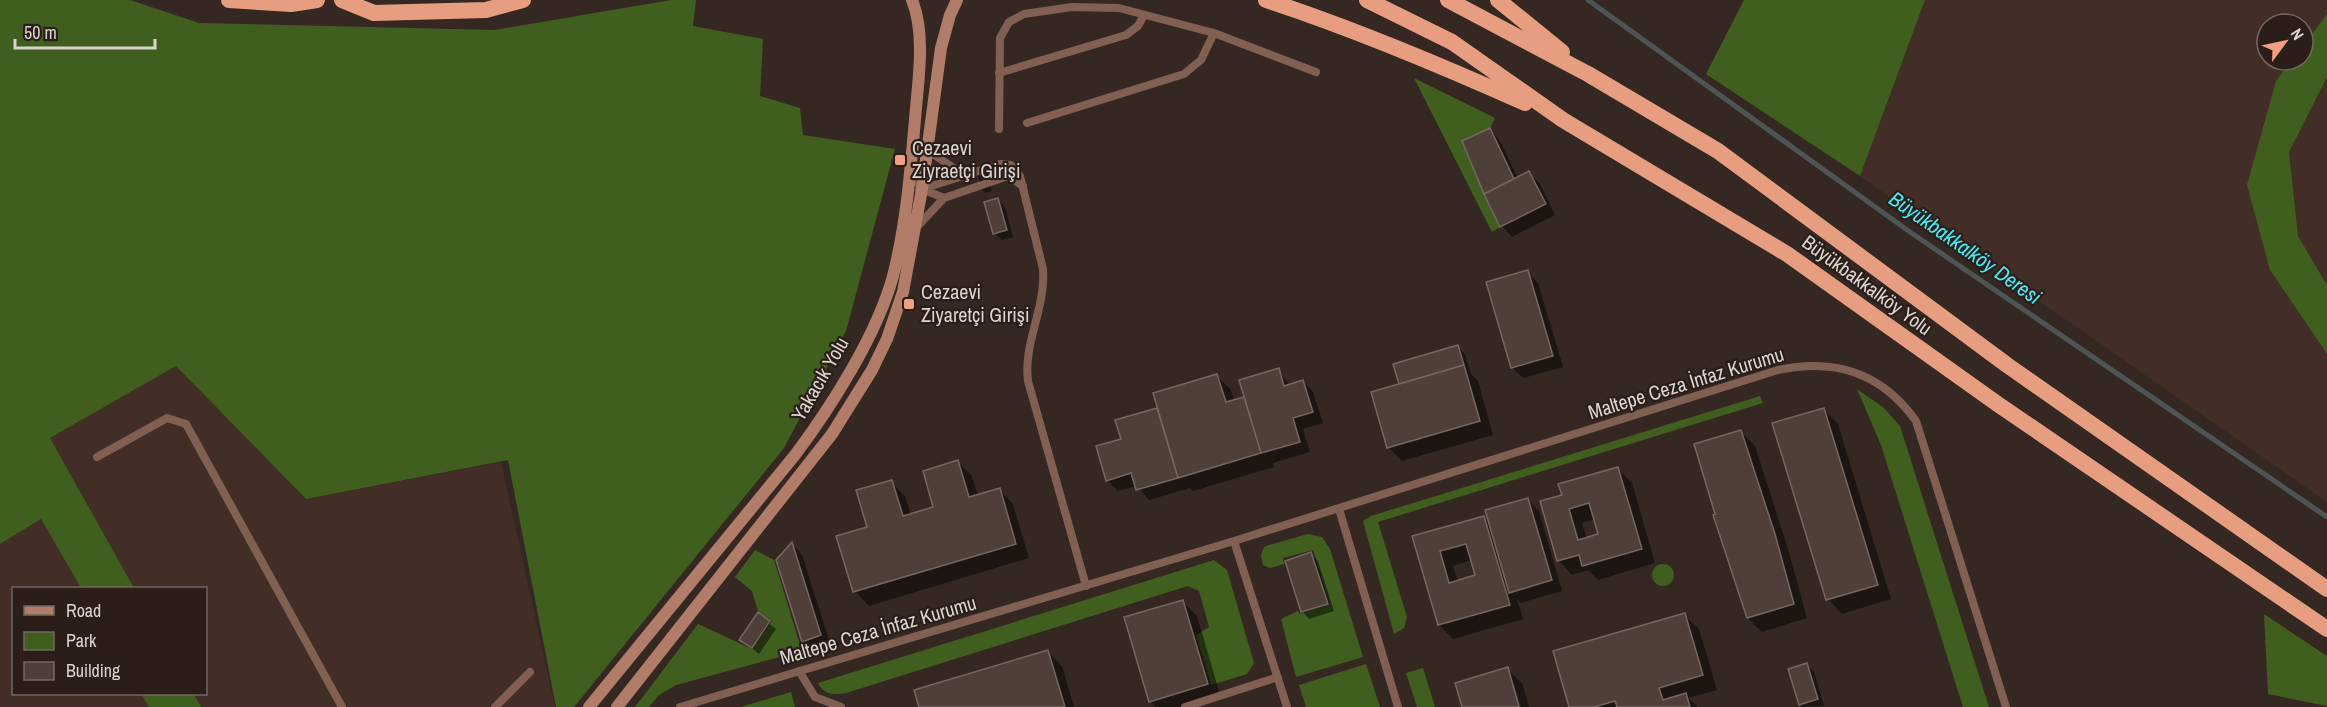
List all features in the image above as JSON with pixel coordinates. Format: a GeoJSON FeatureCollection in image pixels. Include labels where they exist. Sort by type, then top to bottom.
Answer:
{"type":"FeatureCollection","features":[{"type":"Feature","properties":{"kind":"highway"},"geometry":{"type":"LineString","coordinates":[[229,0],[291,4],[317,0]]}},
{"type":"Feature","properties":{"kind":"highway"},"geometry":{"type":"LineString","coordinates":[[342,0],[374,13],[486,10],[524,0]]}},
{"type":"Feature","properties":{"kind":"highway"},"geometry":{"type":"LineString","coordinates":[[1266,0],[1327,20],[1444,67],[1563,120]]}},
{"type":"Feature","properties":{"kind":"highway","name":"Büyükbakkalköy Yolu"},"geometry":{"type":"LineString","coordinates":[[1367,0],[1452,42],[1563,120],[1787,254],[1990,398],[2327,629]]}},
{"type":"Feature","properties":{"kind":"highway","name":"Büyükbakkalköy Yolu"},"geometry":{"type":"LineString","coordinates":[[1448,0],[1588,74],[1718,152],[2007,365],[2327,589]]}},
{"type":"Feature","properties":{"kind":"highway"},"geometry":{"type":"LineString","coordinates":[[1498,0],[1588,74]]}},
{"type":"Feature","properties":{"kind":"main road","name":"Yakacık Yolu"},"geometry":{"type":"LineString","coordinates":[[589,707],[817,426],[868,334],[892,276],[910,173],[920,63],[916,10],[912,0]]}},
{"type":"Feature","properties":{"kind":"main road","name":"Yakacık Yolu"},"geometry":{"type":"LineString","coordinates":[[617,707],[760,528],[848,412],[887,339],[903,292],[922,189],[941,48],[950,15],[957,0]]}},
{"type":"Feature","properties":{"kind":"lane"},"geometry":{"type":"LineString","coordinates":[[999,129],[1002,32],[1009,22],[1018,16],[1072,7],[1119,8],[1214,33],[1316,72]]}},
{"type":"Feature","properties":{"kind":"lane"},"geometry":{"type":"LineString","coordinates":[[999,73],[1126,35],[1138,26],[1144,15]]}},
{"type":"Feature","properties":{"kind":"lane"},"geometry":{"type":"LineString","coordinates":[[1027,123],[1184,74],[1201,60],[1214,33]]}},
{"type":"Feature","properties":{"kind":"lane"},"geometry":{"type":"LineString","coordinates":[[927,150],[964,175]]}},
{"type":"Feature","properties":{"kind":"lane"},"geometry":{"type":"LineString","coordinates":[[906,194],[1006,163],[1015,168],[1023,186],[1044,284],[1043,297],[1028,350],[1028,381],[1086,586]]}},
{"type":"Feature","properties":{"kind":"lane"},"geometry":{"type":"LineString","coordinates":[[910,173],[922,189],[944,198]]}},
{"type":"Feature","properties":{"kind":"lane"},"geometry":{"type":"LineString","coordinates":[[915,230],[944,198],[1008,176],[1023,186]]}},
{"type":"Feature","properties":{"kind":"lane","name":"Maltepe Ceza İnfaz Kurumu"},"geometry":{"type":"LineString","coordinates":[[680,707],[1339,509],[1778,370],[1815,364],[1857,372],[1891,393],[1916,421],[2006,707]]}},
{"type":"Feature","properties":{"kind":"lane"},"geometry":{"type":"LineString","coordinates":[[97,457],[166,418],[186,424],[342,707]]}},
{"type":"Feature","properties":{"kind":"lane"},"geometry":{"type":"LineString","coordinates":[[1339,509],[1398,707]]}},
{"type":"Feature","properties":{"kind":"lane"},"geometry":{"type":"LineString","coordinates":[[1234,541],[1287,707]]}},
{"type":"Feature","properties":{"kind":"lane"},"geometry":{"type":"LineString","coordinates":[[799,671],[815,698],[841,707]]}},
{"type":"Feature","properties":{"kind":"lane"},"geometry":{"type":"LineString","coordinates":[[495,707],[530,672]]}},
{"type":"Feature","properties":{"kind":"lane"},"geometry":{"type":"LineString","coordinates":[[1185,707],[1278,677]]}},
{"type":"Feature","properties":{"kind":"shaded area"},"geometry":{"type":"Polygon","coordinates":[[[1925,0],[2327,0],[2327,14],[2315,30],[2315,12],[2255,12],[2255,72],[2283,72],[2276,81],[2270,270],[2327,354],[2327,502],[1860,176],[1925,0]]]}},
{"type":"Feature","properties":{"kind":"shaded area"},"geometry":{"type":"Polygon","coordinates":[[[2327,77],[2327,285],[2298,236],[2289,152],[2327,77]]]}},
{"type":"Feature","properties":{"kind":"shaded area"},"geometry":{"type":"Polygon","coordinates":[[[176,366],[306,499],[501,462],[555,707],[201,707],[195,695],[207,695],[207,587],[133,587],[50,438],[176,366]]]}},
{"type":"Feature","properties":{"kind":"shaded area"},"geometry":{"type":"Polygon","coordinates":[[[41,519],[80,587],[12,587],[12,695],[142,695],[149,707],[0,707],[0,544],[41,519]]]}},
{"type":"Feature","properties":{"kind":"green space"},"geometry":{"type":"Polygon","coordinates":[[[0,0],[130,0],[199,23],[495,30],[671,0],[696,0],[693,26],[763,39],[760,96],[800,108],[803,135],[895,149],[846,331],[784,448],[574,707],[556,707],[508,460],[306,499],[176,366],[50,438],[133,587],[80,587],[41,519],[0,544],[0,0]]]}},
{"type":"Feature","properties":{"kind":"green space"},"geometry":{"type":"Polygon","coordinates":[[[1744,0],[1925,0],[1860,176],[1706,74],[1744,0]]]}},
{"type":"Feature","properties":{"kind":"green space"},"geometry":{"type":"Polygon","coordinates":[[[2327,14],[2327,77],[2289,152],[2298,236],[2327,285],[2327,354],[2270,270],[2247,185],[2276,81],[2283,72],[2315,72],[2315,30],[2327,14]]]}},
{"type":"Feature","properties":{"kind":"green space"},"geometry":{"type":"Polygon","coordinates":[[[1414,78],[1495,118],[1490,128],[1462,141],[1500,227],[1492,232],[1414,78]]]}},
{"type":"Feature","properties":{"kind":"green space"},"geometry":{"type":"Polygon","coordinates":[[[1857,389],[1884,408],[1900,426],[1989,707],[1963,707],[1881,445],[1857,389]]]}},
{"type":"Feature","properties":{"kind":"green space"},"geometry":{"type":"Polygon","coordinates":[[[1760,396],[1763,403],[1378,522],[1407,617],[1404,628],[1394,634],[1363,521],[1371,516],[1760,396]]]}},
{"type":"Feature","properties":{"kind":"green space"},"geometry":{"type":"Polygon","coordinates":[[[1308,534],[1322,537],[1330,549],[1363,657],[1296,677],[1281,619],[1298,611],[1300,614],[1330,604],[1313,550],[1283,558],[1284,564],[1270,568],[1263,565],[1261,555],[1264,547],[1308,534]]]}},
{"type":"Feature","properties":{"kind":"green space"},"geometry":{"type":"Polygon","coordinates":[[[755,550],[774,560],[802,651],[676,685],[659,695],[649,707],[635,707],[698,624],[752,649],[772,621],[758,611],[752,591],[735,577],[755,550]]]}},
{"type":"Feature","properties":{"kind":"green space"},"geometry":{"type":"Polygon","coordinates":[[[1214,560],[1227,570],[1254,663],[1247,674],[1211,685],[1196,635],[1209,627],[1199,591],[1188,586],[846,693],[830,693],[823,690],[818,683],[1214,560]]]}},
{"type":"Feature","properties":{"kind":"green space"},"geometry":{"type":"Polygon","coordinates":[[[1663,564],[1671,567],[1674,575],[1671,583],[1663,586],[1655,583],[1652,575],[1655,567],[1663,564]]]}},
{"type":"Feature","properties":{"kind":"green space"},"geometry":{"type":"Polygon","coordinates":[[[2264,614],[2327,656],[2327,706],[2268,694],[2264,614]]]}},
{"type":"Feature","properties":{"kind":"green space"},"geometry":{"type":"Polygon","coordinates":[[[1366,664],[1380,707],[1306,707],[1299,685],[1366,664]]]}},
{"type":"Feature","properties":{"kind":"green space"},"geometry":{"type":"Polygon","coordinates":[[[1423,668],[1435,707],[1417,707],[1406,673],[1423,668]]]}},
{"type":"Feature","properties":{"kind":"green space"},"geometry":{"type":"Polygon","coordinates":[[[791,692],[795,707],[741,707],[791,692]]]}},
{"type":"Feature","properties":{"kind":"green space"},"geometry":{"type":"Polygon","coordinates":[[[142,695],[195,695],[201,707],[149,707],[142,695]]]}},
{"type":"Feature","properties":{"kind":"building"},"geometry":{"type":"Polygon","coordinates":[[[1490,128],[1514,179],[1484,194],[1462,141],[1490,128]]]}},
{"type":"Feature","properties":{"kind":"building"},"geometry":{"type":"Polygon","coordinates":[[[1529,171],[1546,204],[1500,227],[1484,194],[1529,171]]]}},
{"type":"Feature","properties":{"kind":"building"},"geometry":{"type":"Polygon","coordinates":[[[998,198],[1007,230],[993,234],[984,202],[998,198]]]}},
{"type":"Feature","properties":{"kind":"building"},"geometry":{"type":"Polygon","coordinates":[[[1528,270],[1553,356],[1511,368],[1486,282],[1528,270]]]}},
{"type":"Feature","properties":{"kind":"building"},"geometry":{"type":"Polygon","coordinates":[[[1458,345],[1464,365],[1399,384],[1393,364],[1458,345]]]}},
{"type":"Feature","properties":{"kind":"building"},"geometry":{"type":"Polygon","coordinates":[[[1464,365],[1480,421],[1387,448],[1371,392],[1464,365]]]}},
{"type":"Feature","properties":{"kind":"building"},"geometry":{"type":"Polygon","coordinates":[[[1279,368],[1284,386],[1303,380],[1313,412],[1293,418],[1300,442],[1261,453],[1239,380],[1279,368]]]}},
{"type":"Feature","properties":{"kind":"building"},"geometry":{"type":"Polygon","coordinates":[[[1217,374],[1226,402],[1244,397],[1261,453],[1178,478],[1153,393],[1217,374]]]}},
{"type":"Feature","properties":{"kind":"building"},"geometry":{"type":"Polygon","coordinates":[[[1157,408],[1178,478],[1136,490],[1131,473],[1106,481],[1096,446],[1121,439],[1115,420],[1157,408]]]}},
{"type":"Feature","properties":{"kind":"building"},"geometry":{"type":"Polygon","coordinates":[[[1824,408],[1878,585],[1826,600],[1772,423],[1824,408]]]}},
{"type":"Feature","properties":{"kind":"building"},"geometry":{"type":"Polygon","coordinates":[[[1741,430],[1775,534],[1794,604],[1747,618],[1713,515],[1715,514],[1694,444],[1741,430]]]}},
{"type":"Feature","properties":{"kind":"building"},"geometry":{"type":"Polygon","coordinates":[[[958,460],[969,497],[1000,488],[1016,544],[853,592],[836,536],[867,527],[856,490],[892,480],[903,516],[933,507],[923,471],[958,460]]]}},
{"type":"Feature","properties":{"kind":"building"},"geometry":{"type":"Polygon","coordinates":[[[1618,467],[1642,549],[1582,566],[1579,555],[1557,561],[1540,501],[1562,495],[1558,484],[1618,467]],[[1589,503],[1569,509],[1578,540],[1598,534],[1589,503]]]}},
{"type":"Feature","properties":{"kind":"building"},"geometry":{"type":"Polygon","coordinates":[[[1528,498],[1552,580],[1509,593],[1485,510],[1528,498]]]}},
{"type":"Feature","properties":{"kind":"building"},"geometry":{"type":"Polygon","coordinates":[[[1484,516],[1510,605],[1438,625],[1412,536],[1484,516]],[[1466,544],[1440,551],[1449,583],[1475,575],[1466,544]]]}},
{"type":"Feature","properties":{"kind":"building"},"geometry":{"type":"Polygon","coordinates":[[[792,542],[821,635],[802,642],[776,560],[792,542]]]}},
{"type":"Feature","properties":{"kind":"building"},"geometry":{"type":"Polygon","coordinates":[[[1311,552],[1328,604],[1301,612],[1285,561],[1311,552]]]}},
{"type":"Feature","properties":{"kind":"building"},"geometry":{"type":"Polygon","coordinates":[[[1183,600],[1208,684],[1149,702],[1124,617],[1183,600]]]}},
{"type":"Feature","properties":{"kind":"building"},"geometry":{"type":"Polygon","coordinates":[[[758,612],[770,621],[752,648],[739,640],[758,612]]]}},
{"type":"Feature","properties":{"kind":"building"},"geometry":{"type":"Polygon","coordinates":[[[1685,613],[1703,675],[1659,688],[1663,700],[1686,693],[1690,707],[1617,707],[1615,701],[1594,707],[1569,707],[1553,651],[1685,613]]]}},
{"type":"Feature","properties":{"kind":"building"},"geometry":{"type":"Polygon","coordinates":[[[1048,650],[1065,707],[919,707],[914,690],[1048,650]]]}},
{"type":"Feature","properties":{"kind":"building"},"geometry":{"type":"Polygon","coordinates":[[[1807,663],[1818,699],[1799,705],[1788,669],[1807,663]]]}},
{"type":"Feature","properties":{"kind":"building"},"geometry":{"type":"Polygon","coordinates":[[[1508,667],[1519,707],[1462,707],[1455,683],[1508,667]]]}},
{"type":"Feature","properties":{"kind":"waterway","name":"Büyükbakkalköy Deresi"},"geometry":{"type":"LineString","coordinates":[[1588,0],[1910,232],[2327,517]]}},
{"type":"Feature","properties":{"kind":"place","name":"Cezaevi Ziyraetçi Girişi"},"geometry":{"type":"Point","coordinates":[900,160]}},
{"type":"Feature","properties":{"kind":"place","name":"Cezaevi Ziyaretçi Girişi"},"geometry":{"type":"Point","coordinates":[909,304]}}]}
